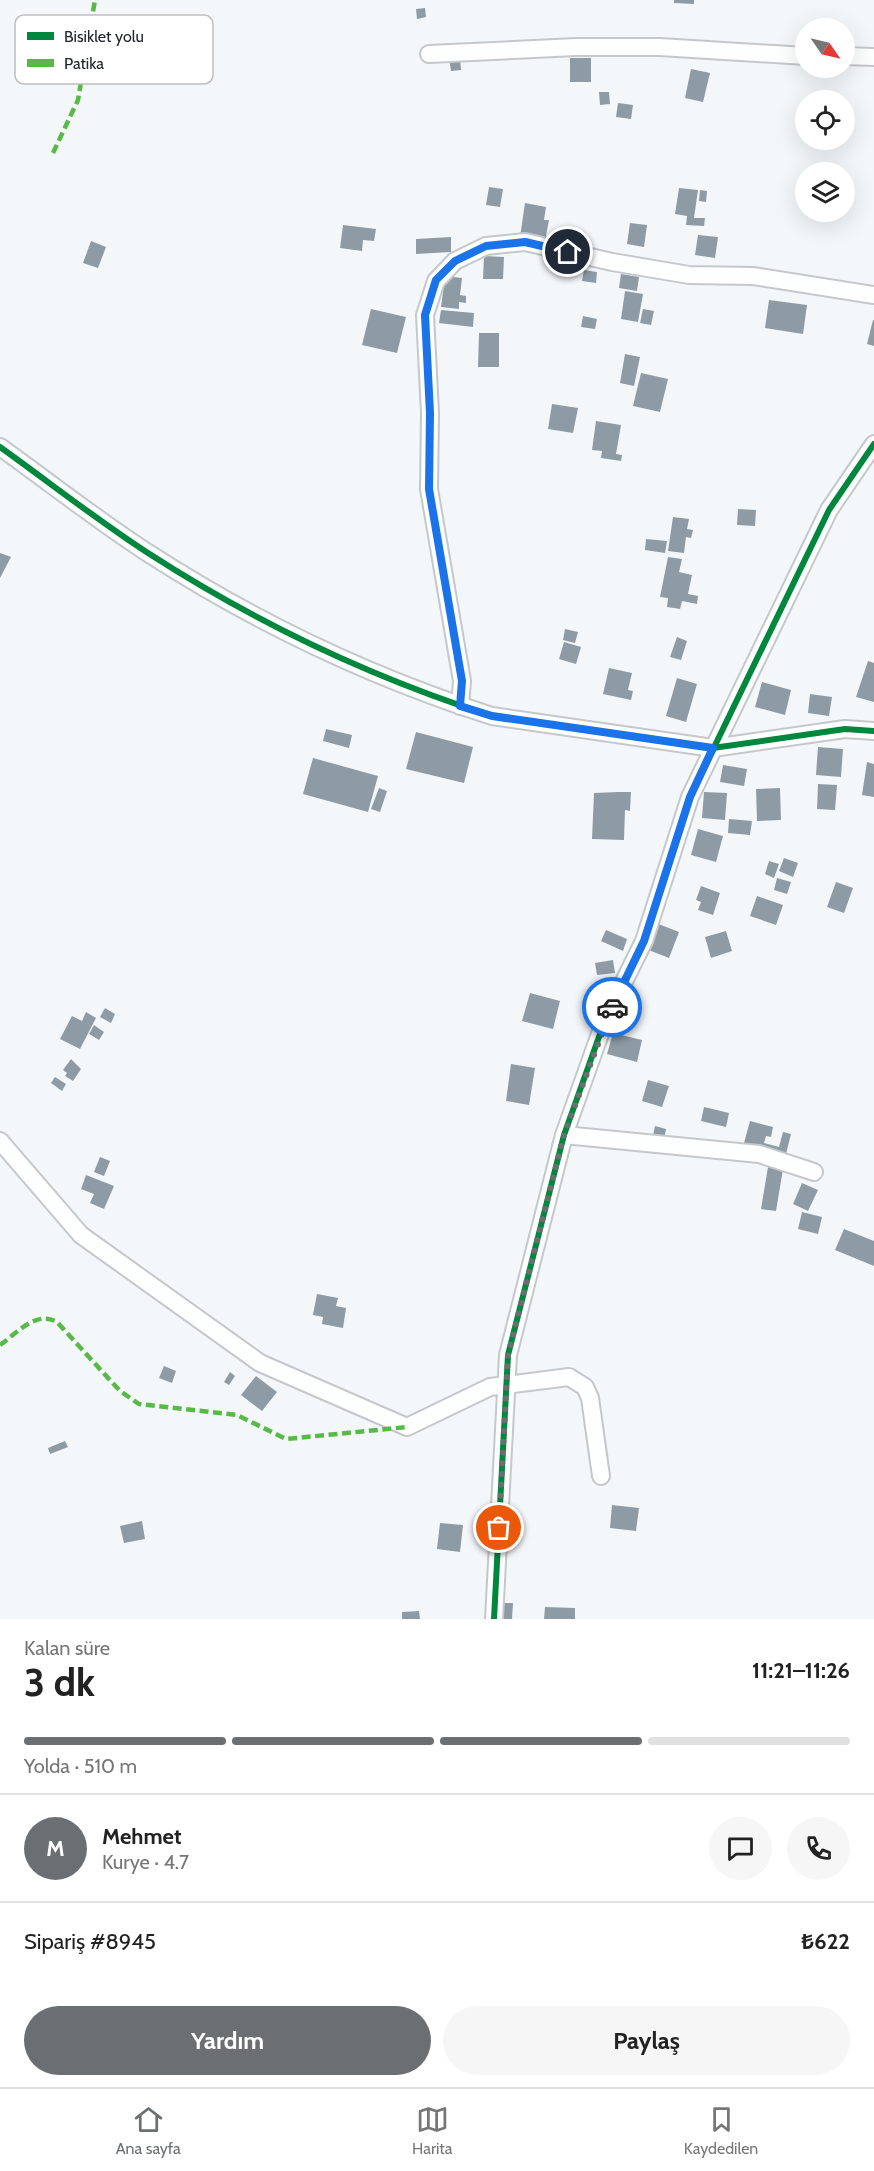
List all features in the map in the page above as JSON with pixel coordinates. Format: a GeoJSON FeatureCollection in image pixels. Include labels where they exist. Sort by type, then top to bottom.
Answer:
{"type":"FeatureCollection","features":[{"type":"Feature","properties":{"kind":"street"},"geometry":{"type":"LineString","coordinates":[[429,54],[576,47],[660,47],[795,55]]}},
{"type":"Feature","properties":{"kind":"street"},"geometry":{"type":"LineString","coordinates":[[855,56],[874,57]]}},
{"type":"Feature","properties":{"kind":"street"},"geometry":{"type":"LineString","coordinates":[[460,706],[462,681],[429,489],[430,413],[425,315],[436,280],[455,261],[486,246],[525,242],[612,262],[678,273],[753,276],[874,295]]}},
{"type":"Feature","properties":{"kind":"street"},"geometry":{"type":"LineString","coordinates":[[494,1619],[508,1355],[564,1135],[605,1020],[644,941],[690,797],[829,510],[874,444]]}},
{"type":"Feature","properties":{"kind":"street"},"geometry":{"type":"LineString","coordinates":[[0,447],[147,552],[227,600],[296,638],[420,692],[460,706],[492,716],[713,748],[844,729],[874,731]]}},
{"type":"Feature","properties":{"kind":"street"},"geometry":{"type":"LineString","coordinates":[[564,1135],[759,1154],[814,1172]]}},
{"type":"Feature","properties":{"kind":"street"},"geometry":{"type":"LineString","coordinates":[[0,1141],[81,1235],[260,1363],[279,1374],[407,1427],[490,1387],[569,1377],[585,1387],[590,1398],[601,1476]]}},
{"type":"Feature","properties":{"kind":"building"},"geometry":{"type":"Polygon","coordinates":[[[674,0],[694,0],[694,4],[674,3],[674,0]]]}},
{"type":"Feature","properties":{"kind":"building"},"geometry":{"type":"Polygon","coordinates":[[[425,8],[426,17],[417,19],[416,9],[425,8]]]}},
{"type":"Feature","properties":{"kind":"building"},"geometry":{"type":"Polygon","coordinates":[[[460,57],[461,70],[451,71],[449,58],[460,57]]]}},
{"type":"Feature","properties":{"kind":"building"},"geometry":{"type":"Polygon","coordinates":[[[570,58],[591,58],[591,82],[570,82],[570,58]]]}},
{"type":"Feature","properties":{"kind":"building"},"geometry":{"type":"Polygon","coordinates":[[[691,69],[710,73],[703,102],[685,98],[691,69]]]}},
{"type":"Feature","properties":{"kind":"building"},"geometry":{"type":"Polygon","coordinates":[[[599,92],[609,92],[610,104],[600,105],[599,92]]]}},
{"type":"Feature","properties":{"kind":"building"},"geometry":{"type":"Polygon","coordinates":[[[618,103],[633,105],[631,119],[616,117],[618,103]]]}},
{"type":"Feature","properties":{"kind":"building"},"geometry":{"type":"Polygon","coordinates":[[[489,187],[503,189],[500,207],[486,205],[489,187]]]}},
{"type":"Feature","properties":{"kind":"building"},"geometry":{"type":"Polygon","coordinates":[[[679,188],[698,190],[694,218],[705,218],[704,226],[686,225],[687,216],[675,214],[679,188]]]}},
{"type":"Feature","properties":{"kind":"building"},"geometry":{"type":"Polygon","coordinates":[[[700,190],[707,191],[706,202],[699,201],[700,190]]]}},
{"type":"Feature","properties":{"kind":"building"},"geometry":{"type":"Polygon","coordinates":[[[525,203],[546,207],[544,220],[549,220],[545,241],[520,237],[525,203]]]}},
{"type":"Feature","properties":{"kind":"building"},"geometry":{"type":"Polygon","coordinates":[[[630,223],[647,225],[644,247],[627,244],[630,223]]]}},
{"type":"Feature","properties":{"kind":"building"},"geometry":{"type":"Polygon","coordinates":[[[343,225],[376,229],[374,241],[363,240],[362,251],[340,248],[343,225]]]}},
{"type":"Feature","properties":{"kind":"building"},"geometry":{"type":"Polygon","coordinates":[[[698,235],[718,237],[715,258],[695,255],[698,235]]]}},
{"type":"Feature","properties":{"kind":"building"},"geometry":{"type":"Polygon","coordinates":[[[451,237],[451,252],[416,254],[416,239],[451,237]]]}},
{"type":"Feature","properties":{"kind":"building"},"geometry":{"type":"Polygon","coordinates":[[[91,241],[106,247],[98,268],[83,263],[91,241]]]}},
{"type":"Feature","properties":{"kind":"building"},"geometry":{"type":"Polygon","coordinates":[[[484,256],[504,257],[503,279],[483,279],[484,256]]]}},
{"type":"Feature","properties":{"kind":"building"},"geometry":{"type":"Polygon","coordinates":[[[584,270],[597,272],[596,283],[582,281],[584,270]]]}},
{"type":"Feature","properties":{"kind":"building"},"geometry":{"type":"Polygon","coordinates":[[[621,274],[639,277],[637,291],[619,288],[621,274]]]}},
{"type":"Feature","properties":{"kind":"building"},"geometry":{"type":"Polygon","coordinates":[[[445,276],[462,278],[460,295],[466,296],[466,303],[459,302],[459,309],[441,307],[445,276]]]}},
{"type":"Feature","properties":{"kind":"building"},"geometry":{"type":"Polygon","coordinates":[[[625,291],[643,294],[638,322],[621,319],[625,291]]]}},
{"type":"Feature","properties":{"kind":"building"},"geometry":{"type":"Polygon","coordinates":[[[769,300],[807,305],[803,334],[765,328],[769,300]]]}},
{"type":"Feature","properties":{"kind":"building"},"geometry":{"type":"Polygon","coordinates":[[[371,309],[406,317],[397,353],[362,345],[371,309]]]}},
{"type":"Feature","properties":{"kind":"building"},"geometry":{"type":"Polygon","coordinates":[[[643,309],[654,311],[651,325],[640,323],[643,309]]]}},
{"type":"Feature","properties":{"kind":"building"},"geometry":{"type":"Polygon","coordinates":[[[441,310],[474,313],[473,327],[439,323],[441,310]]]}},
{"type":"Feature","properties":{"kind":"building"},"geometry":{"type":"Polygon","coordinates":[[[583,316],[597,319],[595,329],[581,327],[583,316]]]}},
{"type":"Feature","properties":{"kind":"building"},"geometry":{"type":"Polygon","coordinates":[[[874,320],[874,346],[867,344],[874,320]]]}},
{"type":"Feature","properties":{"kind":"building"},"geometry":{"type":"Polygon","coordinates":[[[479,333],[499,333],[499,367],[478,367],[479,333]]]}},
{"type":"Feature","properties":{"kind":"building"},"geometry":{"type":"Polygon","coordinates":[[[625,354],[640,357],[634,386],[620,383],[625,354]]]}},
{"type":"Feature","properties":{"kind":"building"},"geometry":{"type":"Polygon","coordinates":[[[641,373],[668,379],[660,412],[633,406],[641,373]]]}},
{"type":"Feature","properties":{"kind":"building"},"geometry":{"type":"Polygon","coordinates":[[[552,404],[578,408],[573,433],[548,429],[552,404]]]}},
{"type":"Feature","properties":{"kind":"building"},"geometry":{"type":"Polygon","coordinates":[[[596,421],[621,425],[616,454],[622,455],[621,461],[601,458],[602,451],[592,450],[596,421]]]}},
{"type":"Feature","properties":{"kind":"building"},"geometry":{"type":"Polygon","coordinates":[[[738,509],[756,510],[755,526],[737,525],[738,509]]]}},
{"type":"Feature","properties":{"kind":"building"},"geometry":{"type":"Polygon","coordinates":[[[673,517],[689,519],[687,529],[693,530],[691,538],[686,537],[684,553],[668,551],[673,517]]]}},
{"type":"Feature","properties":{"kind":"building"},"geometry":{"type":"Polygon","coordinates":[[[646,539],[667,541],[665,553],[645,550],[646,539]]]}},
{"type":"Feature","properties":{"kind":"building"},"geometry":{"type":"Polygon","coordinates":[[[0,553],[11,557],[0,578],[0,553]]]}},
{"type":"Feature","properties":{"kind":"building"},"geometry":{"type":"Polygon","coordinates":[[[668,557],[682,559],[679,572],[692,575],[688,594],[698,596],[697,604],[682,601],[680,609],[667,607],[668,598],[660,597],[668,557]]]}},
{"type":"Feature","properties":{"kind":"building"},"geometry":{"type":"Polygon","coordinates":[[[565,629],[578,632],[575,643],[563,640],[565,629]]]}},
{"type":"Feature","properties":{"kind":"building"},"geometry":{"type":"Polygon","coordinates":[[[677,637],[687,641],[681,660],[670,657],[677,637]]]}},
{"type":"Feature","properties":{"kind":"building"},"geometry":{"type":"Polygon","coordinates":[[[564,642],[581,647],[576,664],[559,659],[564,642]]]}},
{"type":"Feature","properties":{"kind":"building"},"geometry":{"type":"Polygon","coordinates":[[[868,661],[874,663],[874,702],[856,697],[868,661]]]}},
{"type":"Feature","properties":{"kind":"building"},"geometry":{"type":"Polygon","coordinates":[[[609,668],[632,673],[628,690],[633,691],[631,700],[603,694],[609,668]]]}},
{"type":"Feature","properties":{"kind":"building"},"geometry":{"type":"Polygon","coordinates":[[[677,678],[697,684],[686,722],[666,716],[677,678]]]}},
{"type":"Feature","properties":{"kind":"building"},"geometry":{"type":"Polygon","coordinates":[[[762,682],[791,690],[785,715],[755,707],[762,682]]]}},
{"type":"Feature","properties":{"kind":"building"},"geometry":{"type":"Polygon","coordinates":[[[810,694],[832,697],[829,716],[808,713],[810,694]]]}},
{"type":"Feature","properties":{"kind":"building"},"geometry":{"type":"Polygon","coordinates":[[[326,729],[352,735],[349,748],[323,741],[326,729]]]}},
{"type":"Feature","properties":{"kind":"building"},"geometry":{"type":"Polygon","coordinates":[[[416,732],[473,747],[464,783],[406,769],[416,732]]]}},
{"type":"Feature","properties":{"kind":"building"},"geometry":{"type":"Polygon","coordinates":[[[818,747],[843,749],[841,777],[816,775],[818,747]]]}},
{"type":"Feature","properties":{"kind":"building"},"geometry":{"type":"Polygon","coordinates":[[[313,758],[378,776],[368,812],[303,794],[313,758]]]}},
{"type":"Feature","properties":{"kind":"building"},"geometry":{"type":"Polygon","coordinates":[[[867,762],[874,764],[874,797],[862,795],[867,762]]]}},
{"type":"Feature","properties":{"kind":"building"},"geometry":{"type":"Polygon","coordinates":[[[723,765],[747,769],[744,786],[720,782],[723,765]]]}},
{"type":"Feature","properties":{"kind":"building"},"geometry":{"type":"Polygon","coordinates":[[[818,784],[837,785],[835,810],[817,809],[818,784]]]}},
{"type":"Feature","properties":{"kind":"building"},"geometry":{"type":"Polygon","coordinates":[[[379,788],[387,791],[380,812],[371,809],[379,788]]]}},
{"type":"Feature","properties":{"kind":"building"},"geometry":{"type":"Polygon","coordinates":[[[780,788],[781,820],[757,821],[756,789],[780,788]]]}},
{"type":"Feature","properties":{"kind":"building"},"geometry":{"type":"Polygon","coordinates":[[[631,792],[630,811],[625,810],[624,840],[592,839],[594,793],[631,792]]]}},
{"type":"Feature","properties":{"kind":"building"},"geometry":{"type":"Polygon","coordinates":[[[704,792],[727,793],[725,820],[702,818],[704,792]]]}},
{"type":"Feature","properties":{"kind":"building"},"geometry":{"type":"Polygon","coordinates":[[[729,819],[752,821],[750,835],[728,833],[729,819]]]}},
{"type":"Feature","properties":{"kind":"building"},"geometry":{"type":"Polygon","coordinates":[[[698,829],[723,836],[716,862],[691,855],[698,829]]]}},
{"type":"Feature","properties":{"kind":"building"},"geometry":{"type":"Polygon","coordinates":[[[784,858],[798,863],[793,877],[779,871],[784,858]]]}},
{"type":"Feature","properties":{"kind":"building"},"geometry":{"type":"Polygon","coordinates":[[[769,861],[779,864],[774,878],[765,874],[769,861]]]}},
{"type":"Feature","properties":{"kind":"building"},"geometry":{"type":"Polygon","coordinates":[[[777,878],[791,882],[787,894],[774,890],[777,878]]]}},
{"type":"Feature","properties":{"kind":"building"},"geometry":{"type":"Polygon","coordinates":[[[836,882],[853,888],[844,913],[827,907],[836,882]]]}},
{"type":"Feature","properties":{"kind":"building"},"geometry":{"type":"Polygon","coordinates":[[[701,886],[720,893],[713,915],[698,910],[701,902],[696,900],[701,886]]]}},
{"type":"Feature","properties":{"kind":"building"},"geometry":{"type":"Polygon","coordinates":[[[757,896],[783,905],[776,925],[750,916],[757,896]]]}},
{"type":"Feature","properties":{"kind":"building"},"geometry":{"type":"Polygon","coordinates":[[[656,923],[679,932],[669,958],[646,949],[656,923]]]}},
{"type":"Feature","properties":{"kind":"building"},"geometry":{"type":"Polygon","coordinates":[[[606,930],[627,939],[623,951],[601,941],[606,930]]]}},
{"type":"Feature","properties":{"kind":"building"},"geometry":{"type":"Polygon","coordinates":[[[726,931],[732,951],[711,958],[705,937],[726,931]]]}},
{"type":"Feature","properties":{"kind":"building"},"geometry":{"type":"Polygon","coordinates":[[[613,960],[615,973],[597,975],[595,963],[613,960]]]}},
{"type":"Feature","properties":{"kind":"building"},"geometry":{"type":"Polygon","coordinates":[[[530,993],[560,1001],[553,1029],[522,1021],[530,993]]]}},
{"type":"Feature","properties":{"kind":"building"},"geometry":{"type":"Polygon","coordinates":[[[105,1008],[115,1014],[111,1023],[100,1017],[105,1008]]]}},
{"type":"Feature","properties":{"kind":"building"},"geometry":{"type":"Polygon","coordinates":[[[86,1012],[96,1018],[80,1049],[60,1039],[72,1016],[82,1021],[86,1012]]]}},
{"type":"Feature","properties":{"kind":"building"},"geometry":{"type":"Polygon","coordinates":[[[94,1025],[104,1032],[99,1040],[89,1034],[94,1025]]]}},
{"type":"Feature","properties":{"kind":"building"},"geometry":{"type":"Polygon","coordinates":[[[613,1033],[642,1040],[637,1062],[607,1054],[613,1033]]]}},
{"type":"Feature","properties":{"kind":"building"},"geometry":{"type":"Polygon","coordinates":[[[71,1059],[81,1069],[73,1081],[65,1076],[67,1073],[63,1070],[71,1059]]]}},
{"type":"Feature","properties":{"kind":"building"},"geometry":{"type":"Polygon","coordinates":[[[511,1064],[535,1068],[529,1105],[506,1101],[511,1064]]]}},
{"type":"Feature","properties":{"kind":"building"},"geometry":{"type":"Polygon","coordinates":[[[55,1077],[66,1084],[62,1091],[51,1083],[55,1077]]]}},
{"type":"Feature","properties":{"kind":"building"},"geometry":{"type":"Polygon","coordinates":[[[648,1080],[669,1086],[662,1107],[642,1101],[648,1080]]]}},
{"type":"Feature","properties":{"kind":"building"},"geometry":{"type":"Polygon","coordinates":[[[704,1107],[729,1113],[726,1127],[701,1121],[704,1107]]]}},
{"type":"Feature","properties":{"kind":"building"},"geometry":{"type":"Polygon","coordinates":[[[750,1121],[773,1127],[771,1137],[766,1136],[764,1143],[779,1147],[783,1132],[791,1134],[786,1154],[744,1143],[750,1121]]]}},
{"type":"Feature","properties":{"kind":"building"},"geometry":{"type":"Polygon","coordinates":[[[655,1126],[666,1129],[664,1139],[653,1136],[655,1126]]]}},
{"type":"Feature","properties":{"kind":"building"},"geometry":{"type":"Polygon","coordinates":[[[100,1157],[110,1161],[104,1176],[94,1172],[100,1157]]]}},
{"type":"Feature","properties":{"kind":"building"},"geometry":{"type":"Polygon","coordinates":[[[768,1167],[783,1169],[776,1211],[761,1209],[768,1167]]]}},
{"type":"Feature","properties":{"kind":"building"},"geometry":{"type":"Polygon","coordinates":[[[86,1175],[114,1186],[104,1209],[90,1203],[94,1194],[81,1189],[86,1175]]]}},
{"type":"Feature","properties":{"kind":"building"},"geometry":{"type":"Polygon","coordinates":[[[802,1183],[818,1190],[808,1211],[793,1204],[802,1183]]]}},
{"type":"Feature","properties":{"kind":"building"},"geometry":{"type":"Polygon","coordinates":[[[802,1212],[822,1217],[818,1234],[798,1229],[802,1212]]]}},
{"type":"Feature","properties":{"kind":"building"},"geometry":{"type":"Polygon","coordinates":[[[844,1229],[874,1241],[874,1266],[835,1250],[844,1229]]]}},
{"type":"Feature","properties":{"kind":"building"},"geometry":{"type":"Polygon","coordinates":[[[317,1294],[338,1298],[336,1306],[346,1308],[343,1328],[322,1324],[323,1317],[313,1315],[317,1294]]]}},
{"type":"Feature","properties":{"kind":"building"},"geometry":{"type":"Polygon","coordinates":[[[164,1366],[176,1371],[172,1383],[159,1378],[164,1366]]]}},
{"type":"Feature","properties":{"kind":"building"},"geometry":{"type":"Polygon","coordinates":[[[230,1372],[235,1376],[229,1385],[224,1382],[230,1372]]]}},
{"type":"Feature","properties":{"kind":"building"},"geometry":{"type":"Polygon","coordinates":[[[256,1376],[277,1392],[262,1411],[241,1395],[256,1376]]]}},
{"type":"Feature","properties":{"kind":"building"},"geometry":{"type":"Polygon","coordinates":[[[65,1441],[68,1447],[50,1454],[48,1448],[65,1441]]]}},
{"type":"Feature","properties":{"kind":"building"},"geometry":{"type":"Polygon","coordinates":[[[612,1505],[639,1508],[636,1531],[610,1528],[612,1505]]]}},
{"type":"Feature","properties":{"kind":"building"},"geometry":{"type":"Polygon","coordinates":[[[142,1521],[145,1539],[124,1543],[120,1526],[142,1521]]]}},
{"type":"Feature","properties":{"kind":"building"},"geometry":{"type":"Polygon","coordinates":[[[440,1523],[463,1525],[460,1552],[437,1549],[440,1523]]]}},
{"type":"Feature","properties":{"kind":"building"},"geometry":{"type":"Polygon","coordinates":[[[502,1603],[513,1603],[512,1619],[501,1619],[502,1603]]]}},
{"type":"Feature","properties":{"kind":"building"},"geometry":{"type":"Polygon","coordinates":[[[545,1607],[575,1608],[575,1619],[544,1619],[545,1607]]]}},
{"type":"Feature","properties":{"kind":"building"},"geometry":{"type":"Polygon","coordinates":[[[419,1611],[420,1619],[402,1619],[402,1612],[419,1611]]]}},
{"type":"Feature","properties":{"kind":"marked path"},"geometry":{"type":"LineString","coordinates":[[92,15],[95,0]]}},
{"type":"Feature","properties":{"kind":"marked path"},"geometry":{"type":"LineString","coordinates":[[53,153],[78,100],[81,84]]}},
{"type":"Feature","properties":{"kind":"marked path"},"geometry":{"type":"LineString","coordinates":[[0,1345],[27,1324],[49,1319],[57,1322],[120,1391],[139,1404],[237,1415],[286,1439],[407,1427]]}},
{"type":"Feature","properties":{"kind":"cycle path"},"geometry":{"type":"LineString","coordinates":[[494,1619],[508,1355],[564,1135],[605,1020],[644,941],[690,797],[829,510],[874,444]]}},
{"type":"Feature","properties":{"kind":"cycle path"},"geometry":{"type":"LineString","coordinates":[[0,447],[129,540],[188,578],[272,625],[402,684],[492,716],[713,748],[845,729],[874,731]]}},
{"type":"Feature","properties":{"kind":"way so far"},"geometry":{"type":"LineString","coordinates":[[499,1528],[508,1355],[516,1332],[564,1135],[605,1020],[612,1007]]}},
{"type":"Feature","properties":{"kind":"route"},"geometry":{"type":"LineString","coordinates":[[568,252],[525,242],[486,246],[455,261],[436,280],[425,315],[430,413],[429,489],[462,681],[460,706],[492,716],[713,748],[690,797],[644,941],[612,1007]]}}]}
